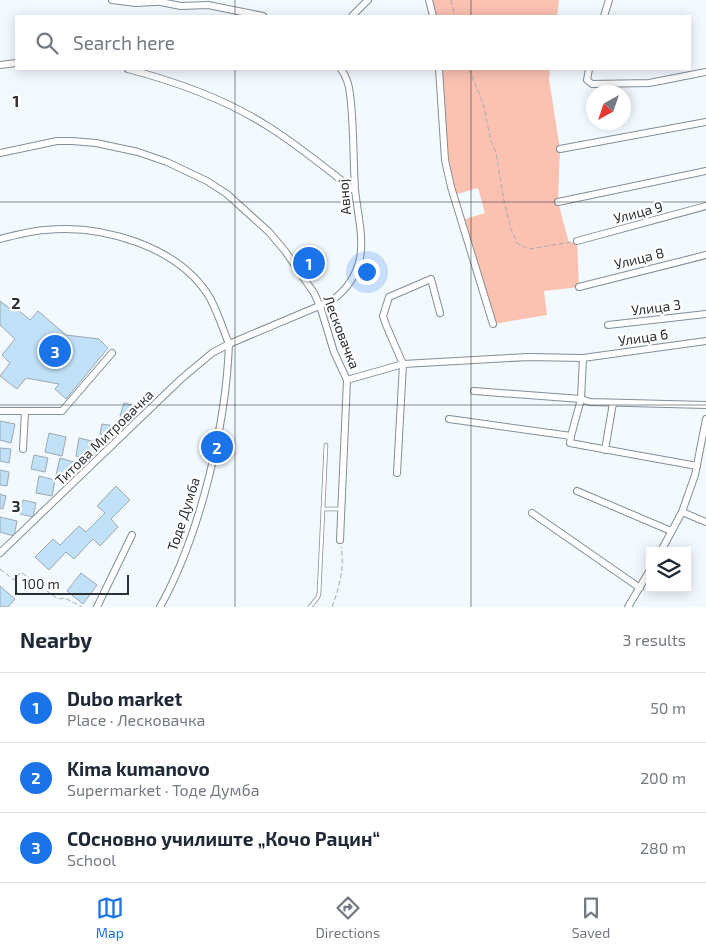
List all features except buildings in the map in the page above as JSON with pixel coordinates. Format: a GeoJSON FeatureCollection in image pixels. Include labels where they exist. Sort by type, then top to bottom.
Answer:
{"type":"FeatureCollection","features":[{"type":"Feature","properties":{"kind":"street"},"geometry":{"type":"LineString","coordinates":[[112,0],[136,3],[159,1]]}},
{"type":"Feature","properties":{"kind":"street"},"geometry":{"type":"LineString","coordinates":[[150,0],[181,6],[208,5],[258,15]]}},
{"type":"Feature","properties":{"kind":"street"},"geometry":{"type":"LineString","coordinates":[[202,0],[208,5]]}},
{"type":"Feature","properties":{"kind":"street"},"geometry":{"type":"LineString","coordinates":[[353,15],[368,0]]}},
{"type":"Feature","properties":{"kind":"street"},"geometry":{"type":"LineString","coordinates":[[429,0],[433,15]]}},
{"type":"Feature","properties":{"kind":"street"},"geometry":{"type":"LineString","coordinates":[[604,15],[609,0]]}},
{"type":"Feature","properties":{"kind":"street"},"geometry":{"type":"LineString","coordinates":[[0,65],[15,63]]}},
{"type":"Feature","properties":{"kind":"street"},"geometry":{"type":"LineString","coordinates":[[132,70],[191,87],[239,110],[287,138],[355,191]]}},
{"type":"Feature","properties":{"kind":"street","name":"Авној"},"geometry":{"type":"LineString","coordinates":[[320,306],[342,294],[356,272],[360,256],[360,230],[355,191],[350,94],[345,74],[342,70]]}},
{"type":"Feature","properties":{"kind":"street"},"geometry":{"type":"LineString","coordinates":[[439,70],[445,160],[451,186],[493,324]]}},
{"type":"Feature","properties":{"kind":"street"},"geometry":{"type":"LineString","coordinates":[[589,70],[587,80],[592,84],[649,83],[706,72]]}},
{"type":"Feature","properties":{"kind":"street"},"geometry":{"type":"LineString","coordinates":[[560,150],[706,122]]}},
{"type":"Feature","properties":{"kind":"street","name":"Лесковачка"},"geometry":{"type":"LineString","coordinates":[[0,153],[56,141],[96,142],[138,152],[188,171],[227,194],[269,232],[296,266],[314,293],[320,306],[334,352],[347,380],[340,540]]}},
{"type":"Feature","properties":{"kind":"street"},"geometry":{"type":"LineString","coordinates":[[558,202],[706,171]]}},
{"type":"Feature","properties":{"kind":"street","name":"Улица 9"},"geometry":{"type":"LineString","coordinates":[[577,241],[706,206]]}},
{"type":"Feature","properties":{"kind":"street"},"geometry":{"type":"LineString","coordinates":[[0,239],[45,230],[70,229],[116,236],[139,242],[162,254],[192,275],[210,298],[229,344],[320,306]]}},
{"type":"Feature","properties":{"kind":"street","name":"Улица 8"},"geometry":{"type":"LineString","coordinates":[[578,287],[706,255]]}},
{"type":"Feature","properties":{"kind":"street"},"geometry":{"type":"LineString","coordinates":[[397,473],[403,364],[386,326],[384,316],[389,297],[431,278],[440,312]]}},
{"type":"Feature","properties":{"kind":"street","name":"Улица 3"},"geometry":{"type":"LineString","coordinates":[[608,325],[706,314]]}},
{"type":"Feature","properties":{"kind":"street","name":"Улица 6"},"geometry":{"type":"LineString","coordinates":[[347,380],[403,364],[528,357],[583,358],[706,341]]}},
{"type":"Feature","properties":{"kind":"street","name":"Титова Митровачка"},"geometry":{"type":"LineString","coordinates":[[0,554],[181,380],[212,353],[229,344]]}},
{"type":"Feature","properties":{"kind":"street","name":"Тоде Думба"},"geometry":{"type":"LineString","coordinates":[[160,607],[180,565],[206,485],[226,388],[229,344]]}},
{"type":"Feature","properties":{"kind":"street"},"geometry":{"type":"LineString","coordinates":[[0,411],[62,411],[112,353]]}},
{"type":"Feature","properties":{"kind":"street"},"geometry":{"type":"LineString","coordinates":[[583,358],[581,399],[570,443],[697,466]]}},
{"type":"Feature","properties":{"kind":"street"},"geometry":{"type":"LineString","coordinates":[[474,391],[581,399],[590,402],[706,405]]}},
{"type":"Feature","properties":{"kind":"street"},"geometry":{"type":"LineString","coordinates":[[605,450],[613,403]]}},
{"type":"Feature","properties":{"kind":"street"},"geometry":{"type":"LineString","coordinates":[[23,449],[25,412]]}},
{"type":"Feature","properties":{"kind":"street"},"geometry":{"type":"LineString","coordinates":[[449,419],[571,436]]}},
{"type":"Feature","properties":{"kind":"street"},"geometry":{"type":"LineString","coordinates":[[662,547],[682,512],[697,466],[706,419]]}},
{"type":"Feature","properties":{"kind":"street"},"geometry":{"type":"LineString","coordinates":[[577,491],[671,532]]}},
{"type":"Feature","properties":{"kind":"street"},"geometry":{"type":"LineString","coordinates":[[682,512],[706,522]]}},
{"type":"Feature","properties":{"kind":"street"},"geometry":{"type":"LineString","coordinates":[[532,513],[640,588]]}},
{"type":"Feature","properties":{"kind":"street"},"geometry":{"type":"LineString","coordinates":[[97,607],[132,535]]}},
{"type":"Feature","properties":{"kind":"street"},"geometry":{"type":"LineString","coordinates":[[628,607],[646,577]]}},
{"type":"Feature","properties":{"kind":"lane"},"geometry":{"type":"LineString","coordinates":[[310,607],[319,593],[326,445]]}},
{"type":"Feature","properties":{"kind":"lane"},"geometry":{"type":"LineString","coordinates":[[323,509],[342,509]]}},
{"type":"Feature","properties":{"kind":"path"},"geometry":{"type":"LineString","coordinates":[[451,0],[455,15]]}},
{"type":"Feature","properties":{"kind":"path"},"geometry":{"type":"LineString","coordinates":[[469,70],[483,103],[491,141],[496,153],[511,230],[518,243],[529,250],[577,241]]}},
{"type":"Feature","properties":{"kind":"path"},"geometry":{"type":"LineString","coordinates":[[332,607],[341,576],[343,557],[340,540]]}},
{"type":"Feature","properties":{"kind":"path"},"geometry":{"type":"LineString","coordinates":[[0,569],[14,580],[21,572],[58,599],[64,598],[82,607]]}},
{"type":"Feature","properties":{"kind":"shaded area"},"geometry":{"type":"Polygon","coordinates":[[[433,0],[559,0],[557,15],[436,15],[433,0]]]}},
{"type":"Feature","properties":{"kind":"shaded area"},"geometry":{"type":"Polygon","coordinates":[[[441,70],[550,70],[549,79],[560,149],[558,202],[569,243],[577,241],[579,287],[544,291],[547,315],[493,324],[462,220],[485,213],[478,188],[454,195],[445,159],[441,70]]]}},
{"type":"Feature","properties":{"kind":"place","name":"Dubo market"},"geometry":{"type":"Point","coordinates":[309,263]}},
{"type":"Feature","properties":{"kind":"place","name":"СОсновно училиште „Кочо Рацин“"},"geometry":{"type":"Point","coordinates":[55,351]}},
{"type":"Feature","properties":{"kind":"place","name":"Kima kumanovo"},"geometry":{"type":"Point","coordinates":[217,447]}}]}
